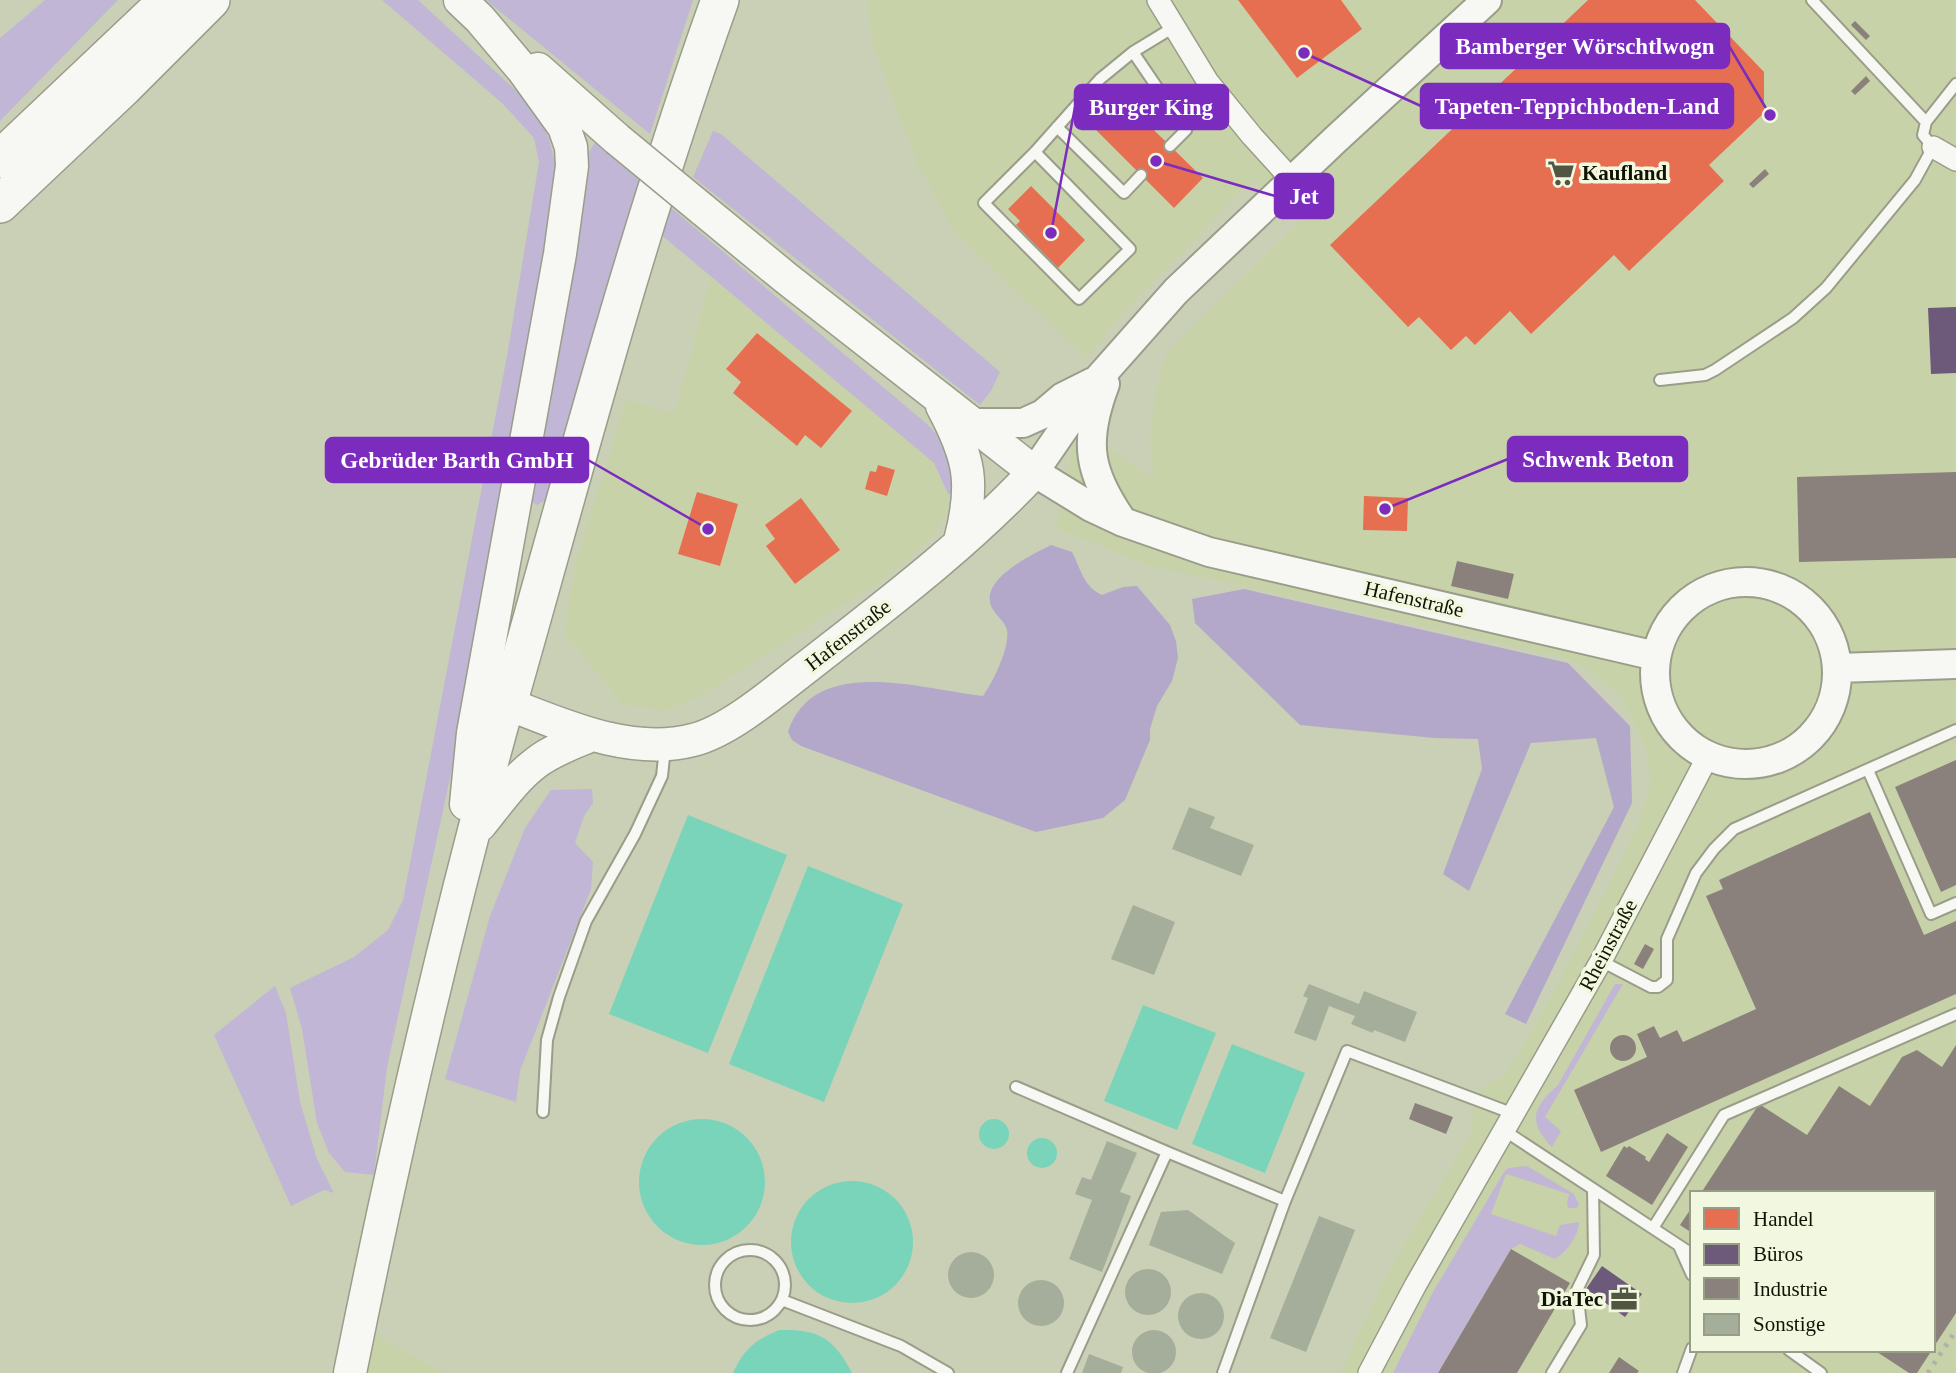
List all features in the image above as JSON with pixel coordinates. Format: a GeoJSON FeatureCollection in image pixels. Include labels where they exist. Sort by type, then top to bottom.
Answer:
{"type":"FeatureCollection","features":[{"type":"Feature","properties":{"kind":"highway"},"geometry":{"type":"LineString","coordinates":[[0,159],[167,0]]}},
{"type":"Feature","properties":{"kind":"highway"},"geometry":{"type":"LineString","coordinates":[[0,204],[211,0]]}},
{"type":"Feature","properties":{"kind":"highway"},"geometry":{"type":"LineString","coordinates":[[509,704],[648,216],[720,0]]}},
{"type":"Feature","properties":{"kind":"main road"},"geometry":{"type":"LineString","coordinates":[[466,6],[523,70],[564,127],[571,147],[572,166],[560,254],[473,733],[467,783],[469,848]]}},
{"type":"Feature","properties":{"kind":"main road"},"geometry":{"type":"LineString","coordinates":[[466,6],[617,139],[702,209],[1034,472]]}},
{"type":"Feature","properties":{"kind":"main road"},"geometry":{"type":"LineString","coordinates":[[938,398],[964,452],[969,475],[968,511],[960,541]]}},
{"type":"Feature","properties":{"kind":"main road","name":"Hafenstraße"},"geometry":{"type":"LineString","coordinates":[[509,704],[592,734],[634,743],[666,744],[711,734],[761,702],[896,597],[1034,472]]}},
{"type":"Feature","properties":{"kind":"main road"},"geometry":{"type":"LineString","coordinates":[[351,1373],[397,1152],[469,848],[509,704]]}},
{"type":"Feature","properties":{"kind":"main road"},"geometry":{"type":"LineString","coordinates":[[469,848],[514,782],[556,750],[592,734]]}},
{"type":"Feature","properties":{"kind":"street"},"geometry":{"type":"LineString","coordinates":[[1158,0],[1208,82],[1292,180]]}},
{"type":"Feature","properties":{"kind":"street"},"geometry":{"type":"LineString","coordinates":[[1034,472],[1106,370],[1176,291],[1488,0]]}},
{"type":"Feature","properties":{"kind":"street"},"geometry":{"type":"LineString","coordinates":[[1933,147],[1956,160]]}},
{"type":"Feature","properties":{"kind":"street"},"geometry":{"type":"LineString","coordinates":[[970,423],[1023,423],[1043,414],[1063,397],[1106,370]]}},
{"type":"Feature","properties":{"kind":"street"},"geometry":{"type":"LineString","coordinates":[[1106,370],[1090,437],[1094,471],[1123,522]]}},
{"type":"Feature","properties":{"kind":"street","name":"Hafenstraße"},"geometry":{"type":"LineString","coordinates":[[1034,472],[1091,507],[1123,522],[1209,552],[1656,656]]}},
{"type":"Feature","properties":{"kind":"street"},"geometry":{"type":"LineString","coordinates":[[1752,581],[1778,587],[1802,600],[1820,618],[1833,642],[1838,668],[1835,694],[1825,719],[1808,740],[1786,755],[1760,763],[1734,763],[1708,756],[1687,743],[1665,714],[1655,680],[1656,656],[1665,631],[1680,609],[1701,593],[1726,583],[1752,581]]}},
{"type":"Feature","properties":{"kind":"street"},"geometry":{"type":"LineString","coordinates":[[1838,668],[1956,664]]}},
{"type":"Feature","properties":{"kind":"street","name":"Rheinstraße"},"geometry":{"type":"LineString","coordinates":[[1369,1373],[1415,1286],[1601,961],[1708,756]]}},
{"type":"Feature","properties":{"kind":"lane"},"geometry":{"type":"LineString","coordinates":[[1812,0],[1926,122]]}},
{"type":"Feature","properties":{"kind":"lane"},"geometry":{"type":"LineString","coordinates":[[1035,152],[1130,249],[1079,299],[984,203],[1035,152],[1100,79],[1133,52],[1174,27]]}},
{"type":"Feature","properties":{"kind":"lane"},"geometry":{"type":"LineString","coordinates":[[1133,52],[1186,130],[1170,146]]}},
{"type":"Feature","properties":{"kind":"lane"},"geometry":{"type":"LineString","coordinates":[[1660,380],[1705,374],[1715,370],[1793,318],[1826,288],[1915,180],[1933,147],[1923,135],[1926,122],[1956,85]]}},
{"type":"Feature","properties":{"kind":"lane"},"geometry":{"type":"LineString","coordinates":[[1057,127],[1124,193],[1141,175]]}},
{"type":"Feature","properties":{"kind":"lane"},"geometry":{"type":"LineString","coordinates":[[1601,961],[1651,987],[1658,987],[1667,980],[1667,939],[1696,873],[1734,829],[1956,730]]}},
{"type":"Feature","properties":{"kind":"lane"},"geometry":{"type":"LineString","coordinates":[[543,1112],[547,1040],[559,997],[586,921],[635,834],[662,776],[666,744]]}},
{"type":"Feature","properties":{"kind":"lane"},"geometry":{"type":"LineString","coordinates":[[1868,770],[1931,914],[1956,903]]}},
{"type":"Feature","properties":{"kind":"lane"},"geometry":{"type":"LineString","coordinates":[[1653,1228],[1724,1115],[1956,1014]]}},
{"type":"Feature","properties":{"kind":"lane"},"geometry":{"type":"LineString","coordinates":[[1223,1373],[1285,1201],[1347,1051],[1509,1122],[1593,1189],[1690,1253]]}},
{"type":"Feature","properties":{"kind":"lane"},"geometry":{"type":"LineString","coordinates":[[1016,1087],[1285,1201]]}},
{"type":"Feature","properties":{"kind":"lane"},"geometry":{"type":"LineString","coordinates":[[1067,1373],[1167,1152]]}},
{"type":"Feature","properties":{"kind":"lane"},"geometry":{"type":"LineString","coordinates":[[1552,1373],[1581,1325],[1577,1290],[1594,1255],[1593,1189]]}},
{"type":"Feature","properties":{"kind":"lane"},"geometry":{"type":"LineString","coordinates":[[1679,1246],[1690,1271]]}},
{"type":"Feature","properties":{"kind":"lane"},"geometry":{"type":"LineString","coordinates":[[742,1251],[764,1253],[780,1268],[785,1289],[782,1300],[776,1309],[757,1320],[735,1318],[726,1312],[715,1293],[717,1271],[723,1262],[742,1251]]}},
{"type":"Feature","properties":{"kind":"lane"},"geometry":{"type":"LineString","coordinates":[[782,1300],[901,1346],[948,1373]]}},
{"type":"Feature","properties":{"kind":"lane"},"geometry":{"type":"LineString","coordinates":[[1683,1373],[1691,1352]]}},
{"type":"Feature","properties":{"kind":"lane"},"geometry":{"type":"LineString","coordinates":[[1792,1352],[1821,1373]]}},
{"type":"Feature","properties":{"kind":"shaded area"},"geometry":{"type":"Polygon","coordinates":[[[45,0],[118,0],[0,121],[0,38],[45,0]]]}},
{"type":"Feature","properties":{"kind":"shaded area"},"geometry":{"type":"Polygon","coordinates":[[[382,0],[418,0],[522,96],[542,123],[558,175],[473,673],[387,1067],[374,1175],[345,1172],[329,1153],[317,1123],[302,1029],[290,988],[354,957],[388,930],[403,900],[507,356],[539,162],[534,138],[502,103],[382,0]]]}},
{"type":"Feature","properties":{"kind":"shaded area"},"geometry":{"type":"Polygon","coordinates":[[[486,0],[693,0],[650,134],[486,0]]]}},
{"type":"Feature","properties":{"kind":"shaded area"},"geometry":{"type":"Polygon","coordinates":[[[868,0],[1956,0],[1956,1373],[1340,1373],[1393,1263],[1472,1133],[1473,1108],[1481,1087],[1504,1076],[1535,1027],[1637,828],[1651,783],[1645,745],[1620,695],[1592,672],[1562,657],[1151,566],[1056,528],[1077,424],[1153,479],[1150,431],[1167,352],[1302,219],[1253,179],[1133,302],[1086,358],[954,231],[917,163],[872,42],[868,0]]]}},
{"type":"Feature","properties":{"kind":"shaded area"},"geometry":{"type":"Polygon","coordinates":[[[713,131],[721,134],[1000,372],[991,391],[980,405],[693,177],[713,131]]]}},
{"type":"Feature","properties":{"kind":"shaded area"},"geometry":{"type":"Polygon","coordinates":[[[595,143],[640,181],[546,500],[537,505],[530,500],[582,215],[588,153],[595,143]]]}},
{"type":"Feature","properties":{"kind":"shaded area"},"geometry":{"type":"Polygon","coordinates":[[[669,206],[928,425],[945,444],[958,494],[948,494],[934,463],[659,233],[669,206]]]}},
{"type":"Feature","properties":{"kind":"shaded area"},"geometry":{"type":"Polygon","coordinates":[[[711,277],[934,463],[948,494],[948,512],[931,538],[885,578],[704,694],[663,711],[622,704],[564,632],[576,562],[626,400],[675,413],[711,277]]]}},
{"type":"Feature","properties":{"kind":"shaded area"},"geometry":{"type":"Polygon","coordinates":[[[1051,545],[1072,552],[1087,582],[1102,595],[1123,587],[1137,586],[1170,625],[1176,641],[1178,658],[1172,681],[1157,706],[1150,729],[1150,740],[1125,800],[1103,818],[1036,832],[801,746],[792,740],[788,732],[801,708],[821,692],[845,684],[902,684],[983,696],[1000,664],[1007,637],[1006,627],[992,608],[990,597],[993,587],[1009,569],[1051,545]]]}},
{"type":"Feature","properties":{"kind":"shaded area"},"geometry":{"type":"Polygon","coordinates":[[[1244,589],[1568,663],[1630,726],[1632,803],[1526,1024],[1505,1014],[1614,807],[1596,738],[1531,743],[1469,891],[1443,874],[1482,769],[1478,739],[1434,738],[1300,725],[1195,623],[1192,599],[1244,589]]]}},
{"type":"Feature","properties":{"kind":"shaded area"},"geometry":{"type":"Polygon","coordinates":[[[592,789],[593,803],[584,816],[575,843],[593,862],[591,889],[520,1071],[516,1102],[445,1079],[490,916],[525,828],[551,790],[592,789]]]}},
{"type":"Feature","properties":{"kind":"shaded area"},"geometry":{"type":"Polygon","coordinates":[[[1615,984],[1623,984],[1545,1117],[1561,1131],[1552,1147],[1539,1129],[1536,1114],[1543,1100],[1558,1085],[1615,984]]]}},
{"type":"Feature","properties":{"kind":"shaded area"},"geometry":{"type":"Polygon","coordinates":[[[275,986],[286,1013],[300,1102],[317,1159],[334,1193],[324,1190],[291,1206],[214,1035],[275,986]]]}},
{"type":"Feature","properties":{"kind":"shaded area"},"geometry":{"type":"Polygon","coordinates":[[[1527,1166],[1574,1194],[1579,1205],[1576,1208],[1568,1208],[1569,1194],[1506,1174],[1491,1214],[1556,1236],[1560,1225],[1579,1222],[1572,1243],[1555,1259],[1520,1244],[1511,1249],[1438,1373],[1393,1373],[1433,1292],[1504,1172],[1508,1168],[1527,1166]]]}},
{"type":"Feature","properties":{"kind":"shaded area"},"geometry":{"type":"Polygon","coordinates":[[[374,1334],[444,1373],[366,1373],[374,1334]]]}},
{"type":"Feature","properties":{"kind":"water"},"geometry":{"type":"Polygon","coordinates":[[[688,815],[787,855],[708,1053],[609,1014],[688,815]]]}},
{"type":"Feature","properties":{"kind":"water"},"geometry":{"type":"Polygon","coordinates":[[[808,866],[903,904],[824,1102],[729,1064],[808,866]]]}},
{"type":"Feature","properties":{"kind":"water"},"geometry":{"type":"Polygon","coordinates":[[[1143,1005],[1216,1033],[1177,1130],[1104,1101],[1143,1005]]]}},
{"type":"Feature","properties":{"kind":"water"},"geometry":{"type":"Polygon","coordinates":[[[1232,1044],[1305,1073],[1265,1173],[1192,1144],[1232,1044]]]}},
{"type":"Feature","properties":{"kind":"water"},"geometry":{"type":"Polygon","coordinates":[[[702,1119],[726,1124],[747,1137],[760,1158],[765,1182],[760,1206],[747,1227],[726,1240],[702,1245],[678,1240],[657,1227],[644,1206],[639,1182],[644,1158],[657,1137],[678,1124],[702,1119]]]}},
{"type":"Feature","properties":{"kind":"water"},"geometry":{"type":"Polygon","coordinates":[[[994,1119],[1005,1123],[1009,1134],[1005,1145],[994,1149],[983,1145],[979,1134],[983,1123],[994,1119]]]}},
{"type":"Feature","properties":{"kind":"water"},"geometry":{"type":"Polygon","coordinates":[[[1042,1138],[1053,1142],[1057,1153],[1053,1164],[1042,1168],[1031,1164],[1027,1153],[1031,1142],[1042,1138]]]}},
{"type":"Feature","properties":{"kind":"water"},"geometry":{"type":"Polygon","coordinates":[[[852,1181],[876,1185],[895,1199],[909,1218],[913,1242],[909,1266],[895,1285],[876,1299],[852,1303],[828,1299],[809,1285],[795,1266],[791,1242],[795,1218],[809,1199],[828,1185],[852,1181]]]}},
{"type":"Feature","properties":{"kind":"water"},"geometry":{"type":"Polygon","coordinates":[[[779,1330],[805,1331],[824,1338],[839,1351],[852,1373],[733,1373],[751,1346],[779,1330]]]}},
{"type":"Feature","properties":{"kind":"building: Handel"},"geometry":{"type":"Polygon","coordinates":[[[1238,0],[1341,0],[1362,29],[1297,78],[1238,0]]]}},
{"type":"Feature","properties":{"kind":"building: Handel","name":"Kaufland"},"geometry":{"type":"Polygon","coordinates":[[[1588,0],[1695,0],[1764,72],[1764,113],[1709,165],[1724,181],[1629,271],[1614,255],[1531,334],[1510,311],[1475,345],[1466,336],[1451,350],[1419,317],[1408,327],[1330,245],[1588,0]]]}},
{"type":"Feature","properties":{"kind":"building: Handel"},"geometry":{"type":"Polygon","coordinates":[[[1119,96],[1203,178],[1174,208],[1091,125],[1119,96]]]}},
{"type":"Feature","properties":{"kind":"building: Handel"},"geometry":{"type":"Polygon","coordinates":[[[1031,186],[1085,240],[1058,268],[1016,225],[1020,221],[1008,209],[1031,186]]]}},
{"type":"Feature","properties":{"kind":"building: Handel"},"geometry":{"type":"Polygon","coordinates":[[[757,333],[852,411],[821,448],[805,435],[797,446],[733,393],[741,382],[726,369],[757,333]]]}},
{"type":"Feature","properties":{"kind":"building: Handel"},"geometry":{"type":"Polygon","coordinates":[[[878,465],[895,470],[887,496],[865,489],[870,471],[876,472],[878,465]]]}},
{"type":"Feature","properties":{"kind":"building: Handel"},"geometry":{"type":"Polygon","coordinates":[[[697,492],[738,504],[720,566],[678,554],[697,492]]]}},
{"type":"Feature","properties":{"kind":"building: Handel"},"geometry":{"type":"Polygon","coordinates":[[[1364,496],[1408,498],[1407,531],[1363,530],[1364,496]]]}},
{"type":"Feature","properties":{"kind":"building: Handel"},"geometry":{"type":"Polygon","coordinates":[[[801,498],[840,550],[795,584],[766,546],[775,539],[765,525],[801,498]]]}},
{"type":"Feature","properties":{"kind":"building: Büros"},"geometry":{"type":"Polygon","coordinates":[[[1956,307],[1956,373],[1931,374],[1928,308],[1956,307]]]}},
{"type":"Feature","properties":{"kind":"building: Büros"},"geometry":{"type":"Polygon","coordinates":[[[1602,1266],[1642,1294],[1625,1317],[1586,1289],[1602,1266]]]}},
{"type":"Feature","properties":{"kind":"building: Industrie"},"geometry":{"type":"Polygon","coordinates":[[[1855,21],[1870,36],[1866,40],[1851,25],[1855,21]]]}},
{"type":"Feature","properties":{"kind":"building: Industrie"},"geometry":{"type":"Polygon","coordinates":[[[1866,76],[1870,81],[1855,95],[1851,91],[1866,76]]]}},
{"type":"Feature","properties":{"kind":"building: Industrie"},"geometry":{"type":"Polygon","coordinates":[[[1765,169],[1769,174],[1753,188],[1749,184],[1765,169]]]}},
{"type":"Feature","properties":{"kind":"building: Industrie"},"geometry":{"type":"Polygon","coordinates":[[[1956,472],[1956,558],[1799,562],[1797,477],[1956,472]]]}},
{"type":"Feature","properties":{"kind":"building: Industrie"},"geometry":{"type":"Polygon","coordinates":[[[1457,561],[1514,574],[1508,599],[1451,586],[1457,561]]]}},
{"type":"Feature","properties":{"kind":"building: Industrie"},"geometry":{"type":"Polygon","coordinates":[[[1956,760],[1956,885],[1941,892],[1895,787],[1956,760]]]}},
{"type":"Feature","properties":{"kind":"building: Industrie"},"geometry":{"type":"Polygon","coordinates":[[[1870,812],[1924,935],[1956,921],[1956,994],[1601,1152],[1574,1090],[1647,1057],[1637,1034],[1654,1026],[1660,1038],[1677,1030],[1683,1042],[1756,1009],[1706,896],[1723,889],[1719,880],[1870,812]]]}},
{"type":"Feature","properties":{"kind":"building: Industrie"},"geometry":{"type":"Polygon","coordinates":[[[1645,944],[1654,949],[1643,969],[1634,964],[1645,944]]]}},
{"type":"Feature","properties":{"kind":"building: Industrie"},"geometry":{"type":"Polygon","coordinates":[[[1623,1035],[1633,1038],[1636,1048],[1633,1058],[1623,1061],[1613,1058],[1610,1048],[1613,1038],[1623,1035]]]}},
{"type":"Feature","properties":{"kind":"building: Industrie"},"geometry":{"type":"Polygon","coordinates":[[[1956,1045],[1956,1313],[1935,1345],[1935,1191],[1702,1191],[1759,1104],[1807,1135],[1839,1086],[1870,1106],[1902,1057],[1917,1050],[1942,1067],[1956,1045]]]}},
{"type":"Feature","properties":{"kind":"building: Industrie"},"geometry":{"type":"Polygon","coordinates":[[[1415,1103],[1453,1117],[1446,1134],[1409,1119],[1415,1103]]]}},
{"type":"Feature","properties":{"kind":"building: Industrie"},"geometry":{"type":"Polygon","coordinates":[[[1667,1133],[1688,1147],[1652,1205],[1606,1176],[1624,1146],[1629,1146],[1649,1162],[1667,1133]]]}},
{"type":"Feature","properties":{"kind":"building: Industrie"},"geometry":{"type":"Polygon","coordinates":[[[1690,1210],[1690,1232],[1680,1225],[1690,1210]]]}},
{"type":"Feature","properties":{"kind":"building: Industrie"},"geometry":{"type":"Polygon","coordinates":[[[1511,1249],[1570,1283],[1517,1373],[1438,1373],[1511,1249]]]}},
{"type":"Feature","properties":{"kind":"building: Industrie"},"geometry":{"type":"Polygon","coordinates":[[[1877,1352],[1931,1352],[1917,1373],[1909,1373],[1877,1352]]]}},
{"type":"Feature","properties":{"kind":"building: Industrie"},"geometry":{"type":"Polygon","coordinates":[[[1619,1357],[1639,1371],[1609,1373],[1619,1357]]]}},
{"type":"Feature","properties":{"kind":"building: Sonstige"},"geometry":{"type":"Polygon","coordinates":[[[1189,807],[1215,817],[1210,828],[1254,845],[1241,876],[1172,849],[1189,807]]]}},
{"type":"Feature","properties":{"kind":"building: Sonstige"},"geometry":{"type":"Polygon","coordinates":[[[1133,905],[1175,922],[1154,975],[1111,959],[1133,905]]]}},
{"type":"Feature","properties":{"kind":"building: Sonstige"},"geometry":{"type":"Polygon","coordinates":[[[1309,984],[1359,1004],[1364,991],[1417,1012],[1405,1042],[1351,1024],[1355,1016],[1329,1006],[1316,1041],[1294,1033],[1308,998],[1303,996],[1309,984]]]}},
{"type":"Feature","properties":{"kind":"building: Sonstige"},"geometry":{"type":"Polygon","coordinates":[[[1107,1141],[1137,1153],[1120,1192],[1131,1196],[1102,1272],[1069,1259],[1092,1200],[1075,1194],[1082,1177],[1091,1180],[1107,1141]]]}},
{"type":"Feature","properties":{"kind":"building: Sonstige"},"geometry":{"type":"Polygon","coordinates":[[[1188,1210],[1235,1243],[1222,1274],[1149,1245],[1161,1212],[1188,1210]]]}},
{"type":"Feature","properties":{"kind":"building: Sonstige"},"geometry":{"type":"Polygon","coordinates":[[[1319,1216],[1355,1230],[1306,1352],[1270,1338],[1319,1216]]]}},
{"type":"Feature","properties":{"kind":"building: Sonstige"},"geometry":{"type":"Polygon","coordinates":[[[971,1252],[987,1259],[994,1275],[987,1291],[971,1298],[955,1291],[948,1275],[955,1259],[971,1252]]]}},
{"type":"Feature","properties":{"kind":"building: Sonstige"},"geometry":{"type":"Polygon","coordinates":[[[1148,1269],[1164,1276],[1171,1292],[1164,1308],[1148,1315],[1132,1308],[1125,1292],[1132,1276],[1148,1269]]]}},
{"type":"Feature","properties":{"kind":"building: Sonstige"},"geometry":{"type":"Polygon","coordinates":[[[1041,1280],[1057,1287],[1064,1303],[1057,1319],[1041,1326],[1025,1319],[1018,1303],[1025,1287],[1041,1280]]]}},
{"type":"Feature","properties":{"kind":"building: Sonstige"},"geometry":{"type":"Polygon","coordinates":[[[1201,1293],[1217,1300],[1224,1316],[1217,1332],[1201,1339],[1185,1332],[1178,1316],[1185,1300],[1201,1293]]]}},
{"type":"Feature","properties":{"kind":"building: Sonstige"},"geometry":{"type":"Polygon","coordinates":[[[1154,1330],[1163,1331],[1170,1336],[1175,1343],[1175,1361],[1170,1368],[1163,1373],[1154,1374],[1145,1373],[1138,1368],[1133,1361],[1132,1352],[1133,1343],[1138,1336],[1145,1331],[1154,1330]]]}},
{"type":"Feature","properties":{"kind":"building: Sonstige"},"geometry":{"type":"Polygon","coordinates":[[[1089,1354],[1123,1367],[1121,1373],[1082,1373],[1089,1354]]]}},
{"type":"Feature","properties":{"kind":"railway"},"geometry":{"type":"LineString","coordinates":[[1928,1373],[1956,1330]]}},
{"type":"Feature","properties":{"kind":"place","name":"Tapeten-Teppichboden-Land"},"geometry":{"type":"Point","coordinates":[1304,53]}},
{"type":"Feature","properties":{"kind":"place","name":"Bamberger Wörschtlwogn"},"geometry":{"type":"Point","coordinates":[1770,115]}},
{"type":"Feature","properties":{"kind":"place","name":"Jet"},"geometry":{"type":"Point","coordinates":[1156,161]}},
{"type":"Feature","properties":{"kind":"place","name":"Kaufland"},"geometry":{"type":"Point","coordinates":[1561,173]}},
{"type":"Feature","properties":{"kind":"place","name":"Burger King"},"geometry":{"type":"Point","coordinates":[1051,233]}},
{"type":"Feature","properties":{"kind":"place","name":"Schwenk Beton"},"geometry":{"type":"Point","coordinates":[1385,509]}},
{"type":"Feature","properties":{"kind":"place","name":"Gebrüder Barth GmbH"},"geometry":{"type":"Point","coordinates":[708,529]}},
{"type":"Feature","properties":{"kind":"place","name":"DiaTec"},"geometry":{"type":"Point","coordinates":[1624,1299]}}]}
